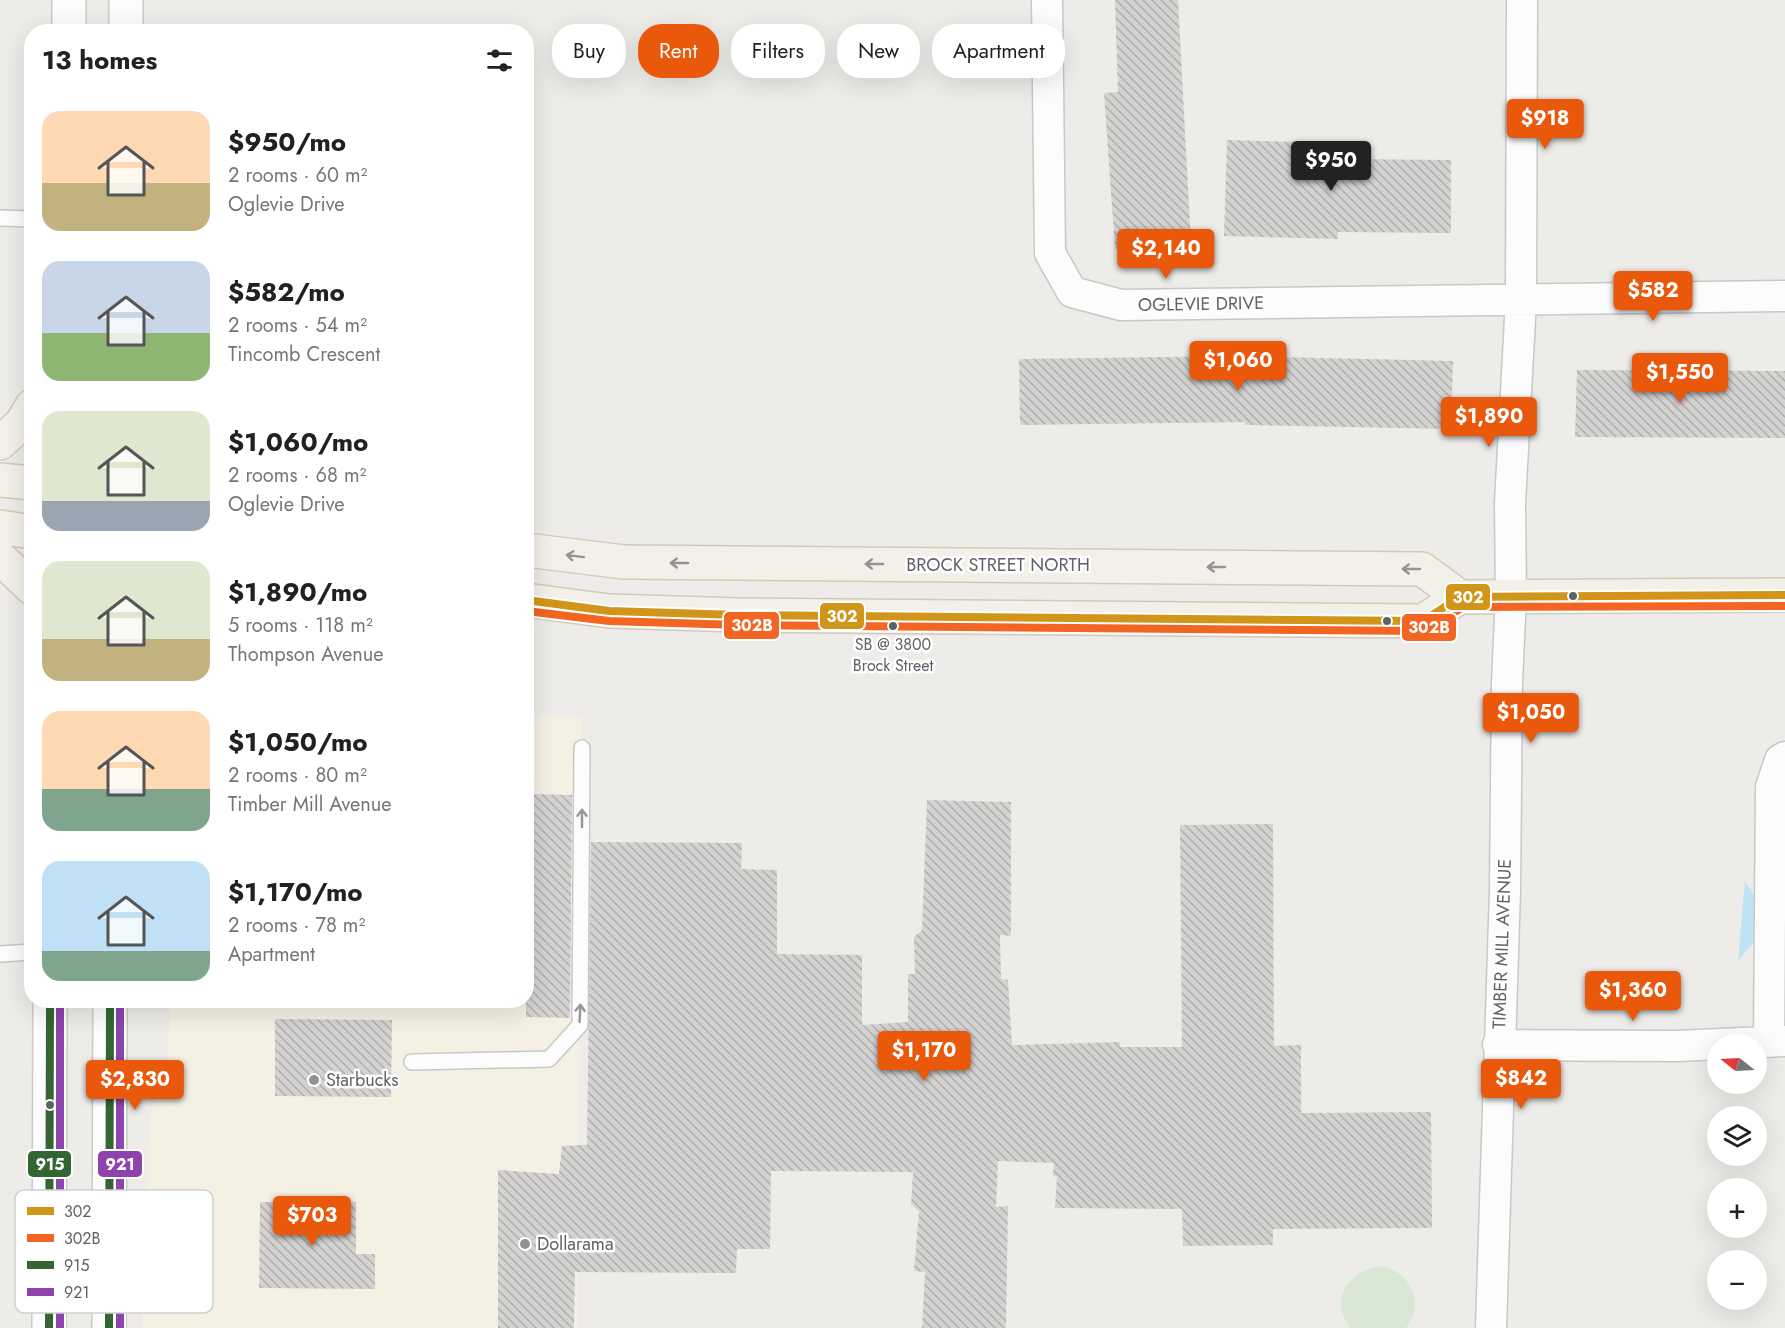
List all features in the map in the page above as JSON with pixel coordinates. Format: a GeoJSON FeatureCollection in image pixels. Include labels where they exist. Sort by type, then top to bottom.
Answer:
{"type":"FeatureCollection","features":[{"type":"Feature","properties":{"kind":"main road"},"geometry":{"type":"LineString","coordinates":[[69,0],[69,24]]}},
{"type":"Feature","properties":{"kind":"main road"},"geometry":{"type":"LineString","coordinates":[[126,0],[126,24]]}},
{"type":"Feature","properties":{"kind":"main road"},"geometry":{"type":"LineString","coordinates":[[0,443],[24,420]]}},
{"type":"Feature","properties":{"kind":"main road"},"geometry":{"type":"LineString","coordinates":[[0,480],[24,482]]}},
{"type":"Feature","properties":{"kind":"main road"},"geometry":{"type":"LineString","coordinates":[[0,528],[24,531]]}},
{"type":"Feature","properties":{"kind":"main road","name":"BROCK STREET NORTH"},"geometry":{"type":"LineString","coordinates":[[534,551],[624,562],[1422,569],[1460,597]]}},
{"type":"Feature","properties":{"kind":"main road"},"geometry":{"type":"LineString","coordinates":[[0,558],[24,580]]}},
{"type":"Feature","properties":{"kind":"main road"},"geometry":{"type":"LineString","coordinates":[[534,601],[609,611],[740,615],[1423,621],[1460,597],[1785,595]]}},
{"type":"Feature","properties":{"kind":"main road"},"geometry":{"type":"LineString","coordinates":[[50,1008],[50,1190]]}},
{"type":"Feature","properties":{"kind":"main road"},"geometry":{"type":"LineString","coordinates":[[109,1190],[110,1008]]}},
{"type":"Feature","properties":{"kind":"main road"},"geometry":{"type":"LineString","coordinates":[[109,1313],[109,1328]]}},
{"type":"Feature","properties":{"kind":"street","name":"OGLEVIE DRIVE"},"geometry":{"type":"LineString","coordinates":[[1047,0],[1050,253],[1072,292],[1121,305],[1785,296]]}},
{"type":"Feature","properties":{"kind":"street","name":"TIMBER MILL AVENUE"},"geometry":{"type":"LineString","coordinates":[[1491,1328],[1511,596],[1510,503],[1521,300],[1522,0]]}},
{"type":"Feature","properties":{"kind":"street"},"geometry":{"type":"LineString","coordinates":[[1498,1045],[1677,1046],[1777,1041],[1771,787],[1780,760],[1785,758]]}},
{"type":"Feature","properties":{"kind":"lane"},"geometry":{"type":"LineString","coordinates":[[0,218],[24,219]]}},
{"type":"Feature","properties":{"kind":"lane"},"geometry":{"type":"LineString","coordinates":[[412,1062],[549,1059],[580,1025],[582,748]]}},
{"type":"Feature","properties":{"kind":"lane"},"geometry":{"type":"LineString","coordinates":[[0,954],[24,952]]}},
{"type":"Feature","properties":{"kind":"shaded area"},"geometry":{"type":"Polygon","coordinates":[[[534,715],[582,718],[577,1328],[142,1328],[143,1313],[213,1313],[213,1190],[147,1190],[150,1117],[167,1065],[171,1008],[534,1008],[534,715]]]}},
{"type":"Feature","properties":{"kind":"green space"},"geometry":{"type":"Polygon","coordinates":[[[1383,1266],[1402,1276],[1408,1283],[1415,1300],[1412,1319],[1406,1328],[1351,1328],[1344,1317],[1341,1306],[1346,1287],[1361,1272],[1383,1266]]]}},
{"type":"Feature","properties":{"kind":"water"},"geometry":{"type":"Polygon","coordinates":[[[1745,881],[1770,922],[1738,961],[1745,881]]]}},
{"type":"Feature","properties":{"kind":"building"},"geometry":{"type":"Polygon","coordinates":[[[1115,0],[1178,0],[1191,244],[1115,249],[1104,93],[1118,92],[1115,0]]]}},
{"type":"Feature","properties":{"kind":"building"},"geometry":{"type":"Polygon","coordinates":[[[1227,140],[1341,143],[1340,159],[1451,160],[1451,233],[1338,232],[1338,239],[1224,236],[1227,140]]]}},
{"type":"Feature","properties":{"kind":"building"},"geometry":{"type":"Polygon","coordinates":[[[1237,356],[1453,361],[1451,429],[1245,425],[1245,422],[1020,425],[1019,359],[1237,356]]]}},
{"type":"Feature","properties":{"kind":"building"},"geometry":{"type":"Polygon","coordinates":[[[1577,370],[1785,371],[1785,438],[1575,437],[1577,370]]]}},
{"type":"Feature","properties":{"kind":"building"},"geometry":{"type":"Polygon","coordinates":[[[534,794],[572,795],[570,1018],[526,1017],[526,1008],[534,1008],[534,794]]]}},
{"type":"Feature","properties":{"kind":"building"},"geometry":{"type":"Polygon","coordinates":[[[927,800],[1011,802],[1011,936],[1000,935],[1001,979],[1008,980],[1012,1045],[1120,1042],[1120,1047],[1182,1047],[1180,825],[1273,824],[1274,1046],[1301,1045],[1301,1113],[1431,1112],[1432,1228],[1273,1229],[1273,1245],[1183,1246],[1182,1209],[1055,1208],[1057,1177],[1053,1176],[1054,1163],[998,1161],[996,1207],[1008,1206],[1006,1328],[922,1328],[925,1272],[914,1271],[919,1211],[911,1204],[913,1172],[771,1171],[770,1249],[737,1249],[736,1273],[575,1272],[574,1328],[498,1328],[498,1170],[559,1174],[562,1146],[587,1145],[591,842],[742,843],[741,869],[777,870],[777,954],[862,955],[862,1025],[908,1022],[908,974],[915,974],[914,937],[922,930],[927,800]]]}},
{"type":"Feature","properties":{"kind":"building"},"geometry":{"type":"Polygon","coordinates":[[[275,1019],[392,1020],[391,1097],[275,1096],[275,1019]]]}},
{"type":"Feature","properties":{"kind":"building"},"geometry":{"type":"Polygon","coordinates":[[[260,1202],[356,1202],[356,1254],[375,1254],[375,1289],[259,1288],[260,1202]]]}},
{"type":"Feature","properties":{"kind":"transit line","name":"302"},"geometry":{"type":"LineString","coordinates":[[534,601],[609,611],[739,615],[1423,621],[1460,597],[1785,595]]}},
{"type":"Feature","properties":{"kind":"transit line","name":"302B"},"geometry":{"type":"LineString","coordinates":[[534,612],[609,621],[739,625],[1423,631],[1463,607],[1785,606]]}},
{"type":"Feature","properties":{"kind":"transit line","name":"915"},"geometry":{"type":"LineString","coordinates":[[49,1190],[50,1008]]}},
{"type":"Feature","properties":{"kind":"transit line","name":"921"},"geometry":{"type":"LineString","coordinates":[[60,1008],[60,1190]]}},
{"type":"Feature","properties":{"kind":"transit line","name":"915"},"geometry":{"type":"LineString","coordinates":[[109,1190],[110,1008]]}},
{"type":"Feature","properties":{"kind":"transit line","name":"921"},"geometry":{"type":"LineString","coordinates":[[120,1008],[120,1190]]}},
{"type":"Feature","properties":{"kind":"transit line","name":"915"},"geometry":{"type":"LineString","coordinates":[[49,1313],[49,1328]]}},
{"type":"Feature","properties":{"kind":"transit line","name":"921"},"geometry":{"type":"LineString","coordinates":[[60,1313],[60,1328]]}},
{"type":"Feature","properties":{"kind":"transit line","name":"915"},"geometry":{"type":"LineString","coordinates":[[109,1313],[109,1328]]}},
{"type":"Feature","properties":{"kind":"transit line","name":"921"},"geometry":{"type":"LineString","coordinates":[[120,1313],[120,1328]]}},
{"type":"Feature","properties":{"kind":"place","name":"SB @ 3800 Brock Street"},"geometry":{"type":"Point","coordinates":[893,626]}},
{"type":"Feature","properties":{"kind":"place","name":"Starbucks"},"geometry":{"type":"Point","coordinates":[314,1080]}},
{"type":"Feature","properties":{"kind":"place","name":"Dollarama"},"geometry":{"type":"Point","coordinates":[525,1244]}}]}
